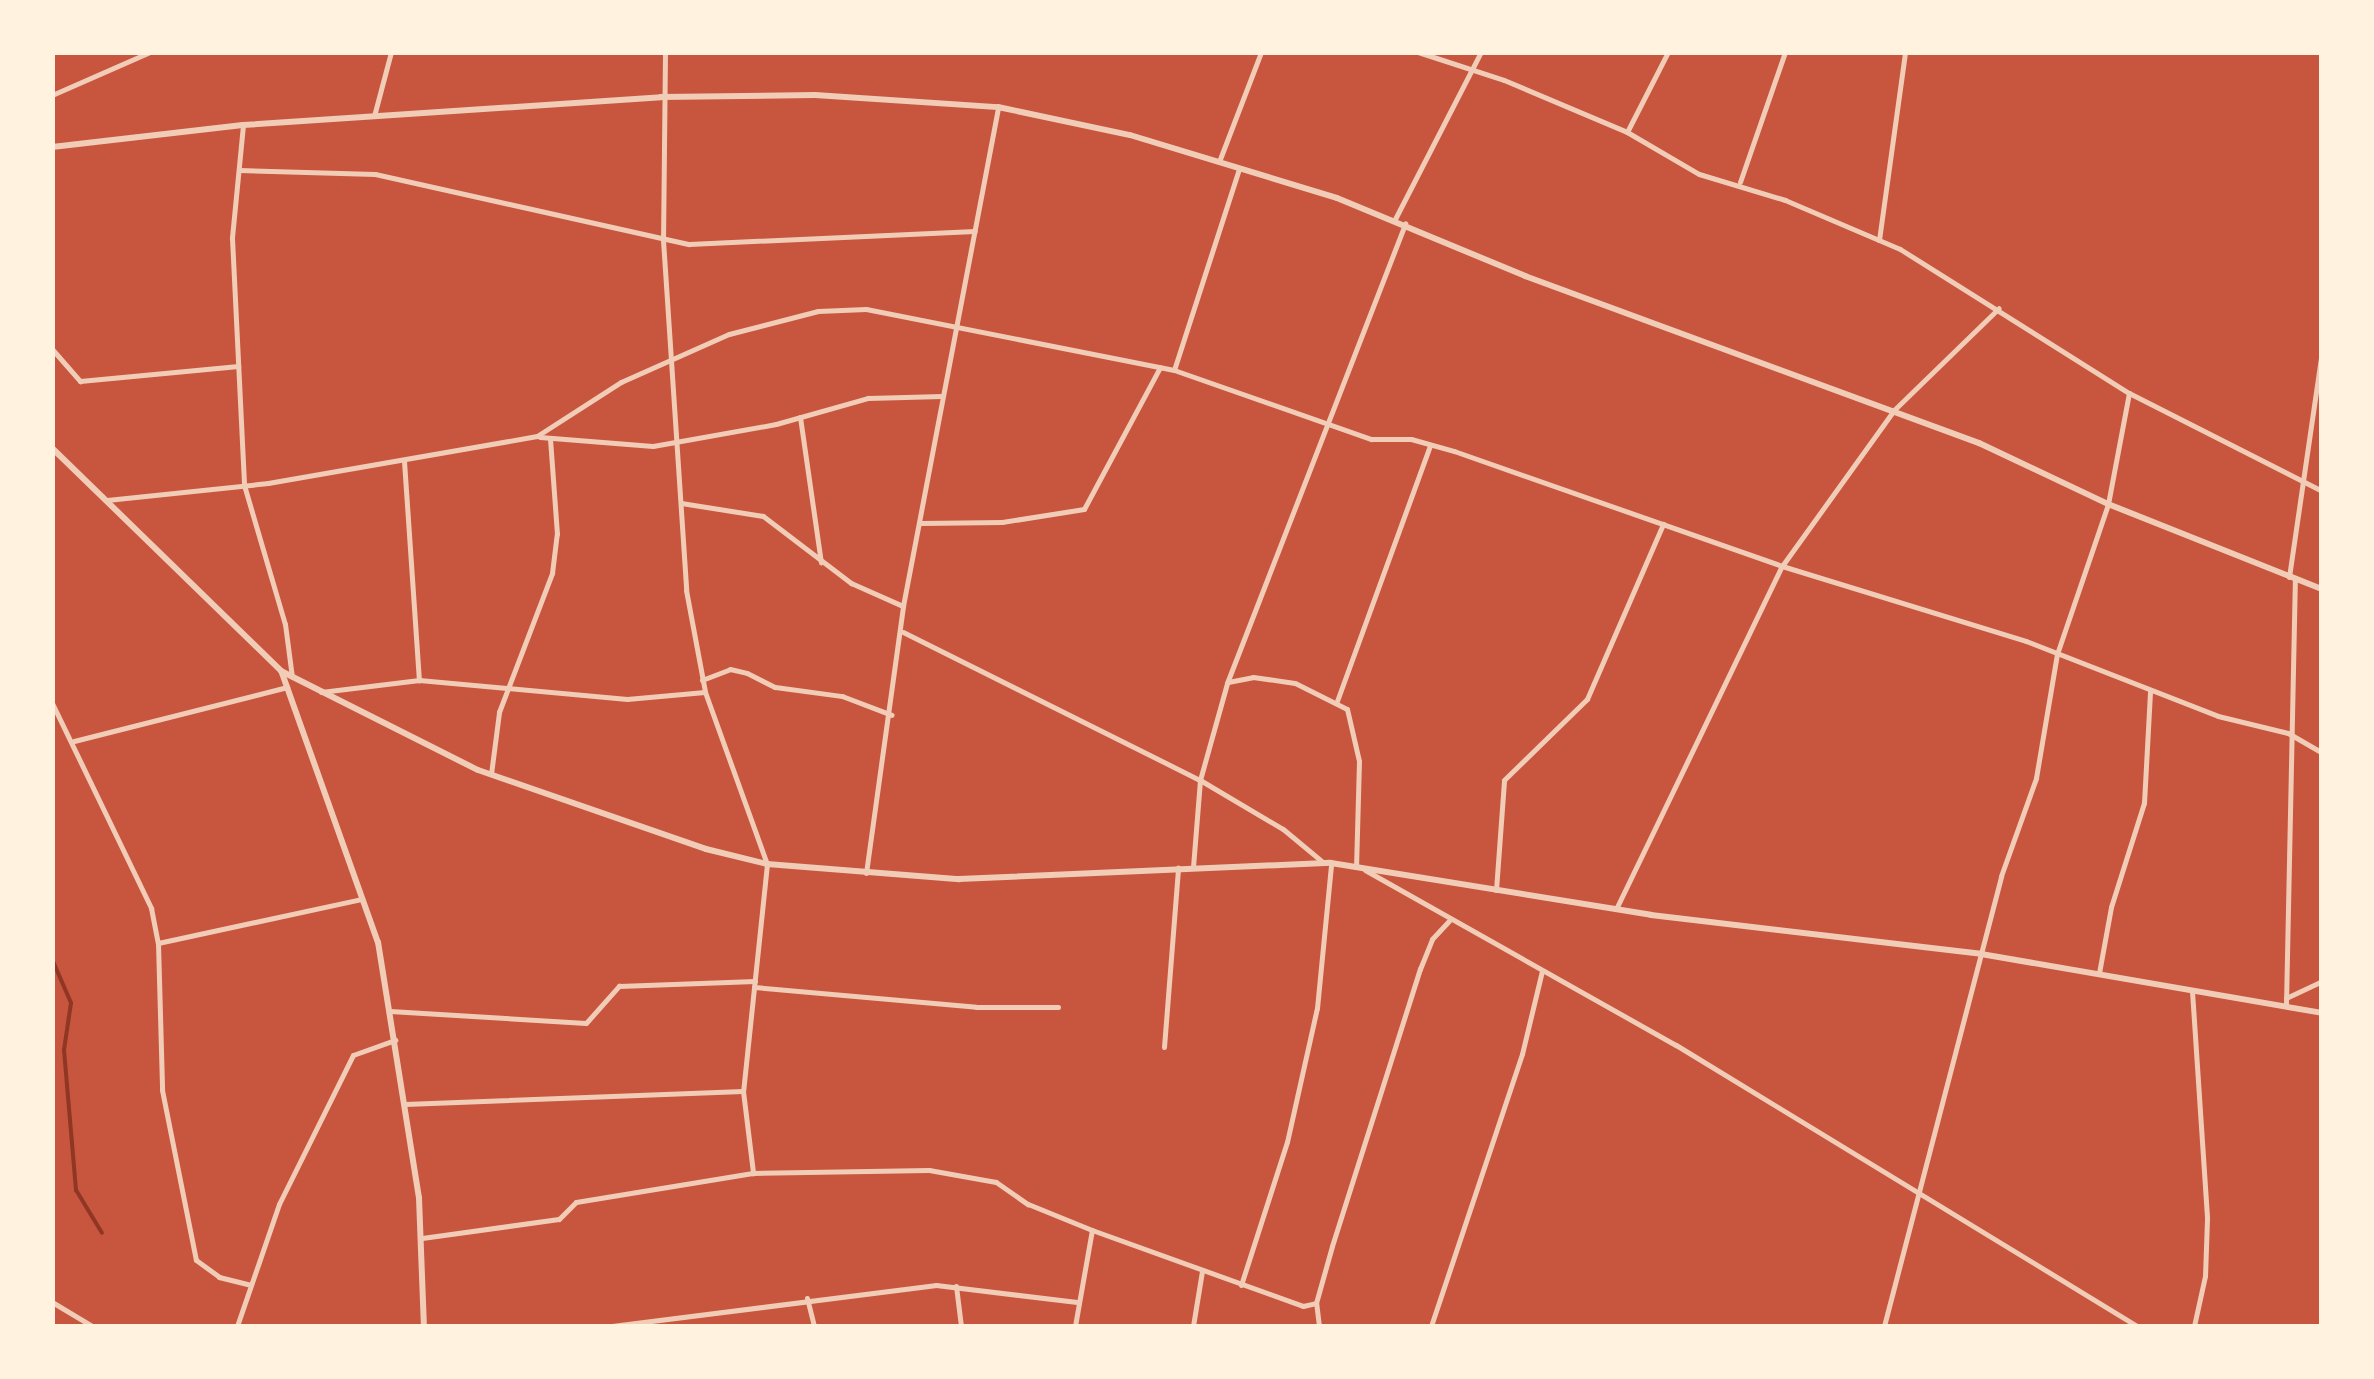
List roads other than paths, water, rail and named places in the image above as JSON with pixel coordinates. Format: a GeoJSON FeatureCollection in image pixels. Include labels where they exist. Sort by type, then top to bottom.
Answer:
{"type":"FeatureCollection","features":[{"type":"Feature","properties":{"kind":"street"},"geometry":{"type":"LineString","coordinates":[[374,116],[391,52]]}},
{"type":"Feature","properties":{"kind":"street"},"geometry":{"type":"LineString","coordinates":[[665,52],[661,96],[662,240],[686,590],[705,692],[768,864],[743,1091],[754,1173]]}},
{"type":"Feature","properties":{"kind":"street"},"geometry":{"type":"LineString","coordinates":[[1220,159],[1262,52]]}},
{"type":"Feature","properties":{"kind":"street"},"geometry":{"type":"LineString","coordinates":[[1418,52],[1627,132],[1689,169],[1740,183],[1879,240],[1999,308],[2129,393],[2322,491]]}},
{"type":"Feature","properties":{"kind":"street"},"geometry":{"type":"LineString","coordinates":[[1395,219],[1467,69],[1480,52]]}},
{"type":"Feature","properties":{"kind":"street"},"geometry":{"type":"LineString","coordinates":[[1627,132],[1668,52]]}},
{"type":"Feature","properties":{"kind":"street"},"geometry":{"type":"LineString","coordinates":[[1740,183],[1785,52]]}},
{"type":"Feature","properties":{"kind":"street"},"geometry":{"type":"LineString","coordinates":[[1879,240],[1905,52]]}},
{"type":"Feature","properties":{"kind":"street"},"geometry":{"type":"LineString","coordinates":[[52,95],[146,53]]}},
{"type":"Feature","properties":{"kind":"street"},"geometry":{"type":"LineString","coordinates":[[52,148],[243,125],[661,96],[816,94],[998,107],[1220,159],[1395,219],[1525,276],[1894,410],[2108,504],[2322,590]]}},
{"type":"Feature","properties":{"kind":"street"},"geometry":{"type":"LineString","coordinates":[[866,873],[892,715],[903,606],[998,107]]}},
{"type":"Feature","properties":{"kind":"street"},"geometry":{"type":"LineString","coordinates":[[243,125],[232,238],[244,485],[277,592],[292,677]]}},
{"type":"Feature","properties":{"kind":"street"},"geometry":{"type":"LineString","coordinates":[[1174,370],[1240,166]]}},
{"type":"Feature","properties":{"kind":"street"},"geometry":{"type":"LineString","coordinates":[[239,170],[375,174],[662,240],[823,242],[974,231]]}},
{"type":"Feature","properties":{"kind":"street"},"geometry":{"type":"LineString","coordinates":[[1192,868],[1200,780],[1227,683],[1405,223]]}},
{"type":"Feature","properties":{"kind":"street"},"geometry":{"type":"LineString","coordinates":[[1616,909],[1782,566],[1894,410],[1999,308]]}},
{"type":"Feature","properties":{"kind":"street"},"geometry":{"type":"LineString","coordinates":[[537,436],[670,358],[729,334],[818,312],[866,309],[1174,370],[1370,439],[1430,445],[1782,566],[1910,601],[2150,691],[2288,733],[2322,753]]}},
{"type":"Feature","properties":{"kind":"street"},"geometry":{"type":"LineString","coordinates":[[52,349],[80,381],[238,366]]}},
{"type":"Feature","properties":{"kind":"street"},"geometry":{"type":"LineString","coordinates":[[2286,1001],[2292,578],[2299,480],[2322,352]]}},
{"type":"Feature","properties":{"kind":"street"},"geometry":{"type":"LineString","coordinates":[[921,523],[1002,522],[1084,510],[1160,367]]}},
{"type":"Feature","properties":{"kind":"street"},"geometry":{"type":"LineString","coordinates":[[1884,1326],[1981,954],[2036,778],[2057,654],[2108,504],[2129,393]]}},
{"type":"Feature","properties":{"kind":"street"},"geometry":{"type":"LineString","coordinates":[[107,500],[244,485],[537,436],[622,446],[678,442],[800,417],[868,398],[944,396]]}},
{"type":"Feature","properties":{"kind":"street"},"geometry":{"type":"LineString","coordinates":[[800,417],[821,562]]}},
{"type":"Feature","properties":{"kind":"street"},"geometry":{"type":"LineString","coordinates":[[490,775],[506,690],[552,574],[557,534],[550,438]]}},
{"type":"Feature","properties":{"kind":"street"},"geometry":{"type":"LineString","coordinates":[[1337,701],[1430,445]]}},
{"type":"Feature","properties":{"kind":"street"},"geometry":{"type":"LineString","coordinates":[[52,448],[281,671],[490,775],[620,824],[768,864],[959,879],[1327,864],[1616,909],[1981,954],[2286,1001],[2322,1012]]}},
{"type":"Feature","properties":{"kind":"street"},"geometry":{"type":"LineString","coordinates":[[404,461],[419,680]]}},
{"type":"Feature","properties":{"kind":"street"},"geometry":{"type":"LineString","coordinates":[[681,503],[763,516],[821,562],[903,606]]}},
{"type":"Feature","properties":{"kind":"street"},"geometry":{"type":"LineString","coordinates":[[1496,890],[1504,780],[1588,699],[1663,524]]}},
{"type":"Feature","properties":{"kind":"street"},"geometry":{"type":"LineString","coordinates":[[902,631],[1200,780],[1283,828],[1327,864]]}},
{"type":"Feature","properties":{"kind":"street"},"geometry":{"type":"LineString","coordinates":[[702,680],[730,670],[747,672],[775,687],[842,696],[892,715]]}},
{"type":"Feature","properties":{"kind":"street"},"geometry":{"type":"LineString","coordinates":[[281,671],[365,898],[390,1011],[422,1238],[424,1326]]}},
{"type":"Feature","properties":{"kind":"street"},"geometry":{"type":"LineString","coordinates":[[1227,683],[1253,677],[1295,683],[1337,701],[1355,728],[1359,760],[1359,868]]}},
{"type":"Feature","properties":{"kind":"street"},"geometry":{"type":"LineString","coordinates":[[320,692],[419,680],[627,699],[705,692]]}},
{"type":"Feature","properties":{"kind":"street"},"geometry":{"type":"LineString","coordinates":[[74,740],[288,687]]}},
{"type":"Feature","properties":{"kind":"street"},"geometry":{"type":"LineString","coordinates":[[2099,973],[2107,920],[2144,803],[2150,691]]}},
{"type":"Feature","properties":{"kind":"street"},"geometry":{"type":"LineString","coordinates":[[52,703],[74,740],[150,908],[158,942],[162,1090],[196,1260],[220,1277],[248,1284]]}},
{"type":"Feature","properties":{"kind":"street"},"geometry":{"type":"LineString","coordinates":[[1241,1285],[1287,1142],[1317,1008],[1327,864]]}},
{"type":"Feature","properties":{"kind":"street"},"geometry":{"type":"LineString","coordinates":[[1164,1047],[1178,868]]}},
{"type":"Feature","properties":{"kind":"street"},"geometry":{"type":"LineString","coordinates":[[1359,868],[1676,1045],[1917,1198],[2132,1325]]}},
{"type":"Feature","properties":{"kind":"street"},"geometry":{"type":"LineString","coordinates":[[158,942],[365,898]]}},
{"type":"Feature","properties":{"kind":"street"},"geometry":{"type":"LineString","coordinates":[[1319,1326],[1316,1303],[1420,969],[1432,939],[1450,921]]}},
{"type":"Feature","properties":{"kind":"street"},"geometry":{"type":"LineString","coordinates":[[1431,1326],[1522,1054],[1542,971]]}},
{"type":"Feature","properties":{"kind":"street"},"geometry":{"type":"LineString","coordinates":[[2286,1001],[2322,980]]}},
{"type":"Feature","properties":{"kind":"street"},"geometry":{"type":"LineString","coordinates":[[390,1011],[586,1022],[619,986],[754,984],[976,1007],[1058,1007]]}},
{"type":"Feature","properties":{"kind":"street"},"geometry":{"type":"LineString","coordinates":[[2192,988],[2207,1219],[2206,1276],[2194,1326]]}},
{"type":"Feature","properties":{"kind":"street"},"geometry":{"type":"LineString","coordinates":[[236,1326],[279,1204],[353,1055],[395,1040]]}},
{"type":"Feature","properties":{"kind":"street"},"geometry":{"type":"LineString","coordinates":[[406,1104],[743,1091]]}},
{"type":"Feature","properties":{"kind":"street"},"geometry":{"type":"LineString","coordinates":[[422,1238],[559,1219],[576,1202],[754,1173],[972,1175],[1092,1230],[1202,1271],[1303,1306],[1316,1303]]}},
{"type":"Feature","properties":{"kind":"street"},"geometry":{"type":"LineString","coordinates":[[1075,1326],[1092,1230]]}},
{"type":"Feature","properties":{"kind":"street"},"geometry":{"type":"LineString","coordinates":[[1193,1326],[1202,1271]]}},
{"type":"Feature","properties":{"kind":"street"},"geometry":{"type":"LineString","coordinates":[[612,1326],[807,1298],[956,1286],[1077,1302]]}},
{"type":"Feature","properties":{"kind":"street"},"geometry":{"type":"LineString","coordinates":[[956,1286],[961,1326]]}},
{"type":"Feature","properties":{"kind":"street"},"geometry":{"type":"LineString","coordinates":[[807,1298],[814,1326]]}},
{"type":"Feature","properties":{"kind":"street"},"geometry":{"type":"LineString","coordinates":[[52,1302],[92,1326]]}},
{"type":"Feature","properties":{"kind":"waterway"},"geometry":{"type":"LineString","coordinates":[[52,959],[71,1003],[64,1050],[76,1190],[102,1233]]}}]}
